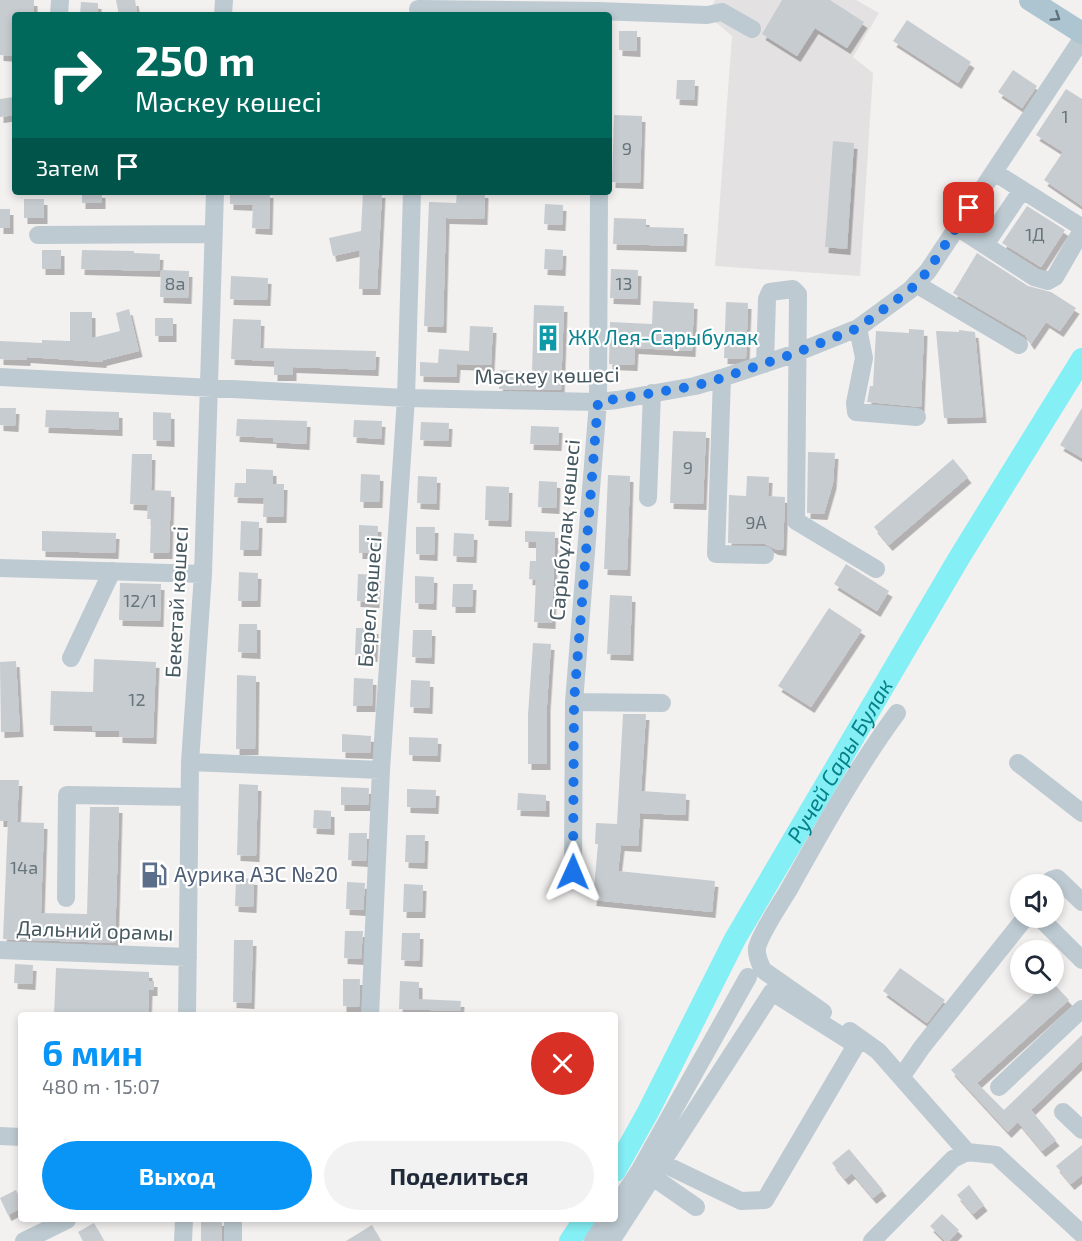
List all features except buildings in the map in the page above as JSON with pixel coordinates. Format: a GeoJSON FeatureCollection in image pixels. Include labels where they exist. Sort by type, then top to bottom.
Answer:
{"type":"FeatureCollection","features":[{"type":"Feature","properties":{"kind":"main road"},"geometry":{"type":"LineString","coordinates":[[1030,0],[1082,33]]}},
{"type":"Feature","properties":{"kind":"street"},"geometry":{"type":"LineString","coordinates":[[417,8],[598,9],[707,15],[726,6],[752,29]]}},
{"type":"Feature","properties":{"kind":"street","name":"Мәскеу көшесі"},"geometry":{"type":"LineString","coordinates":[[0,377],[406,398],[598,402],[695,386],[722,378],[796,353],[858,328],[916,284],[928,271],[1082,39]]}},
{"type":"Feature","properties":{"kind":"street"},"geometry":{"type":"LineString","coordinates":[[957,227],[1034,277],[1048,281],[1055,277],[1081,232],[1078,225],[994,172]]}},
{"type":"Feature","properties":{"kind":"street"},"geometry":{"type":"LineString","coordinates":[[985,245],[1022,190]]}},
{"type":"Feature","properties":{"kind":"street","name":"Бекетай көшесі"},"geometry":{"type":"LineString","coordinates":[[187,1012],[190,762],[203,574],[215,195]]}},
{"type":"Feature","properties":{"kind":"street","name":"Берел көшесі"},"geometry":{"type":"LineString","coordinates":[[370,1012],[381,770],[406,398],[412,195]]}},
{"type":"Feature","properties":{"kind":"street","name":"Сарыбұлақ көшесі"},"geometry":{"type":"LineString","coordinates":[[573,872],[574,702],[598,402],[599,195]]}},
{"type":"Feature","properties":{"kind":"street"},"geometry":{"type":"LineString","coordinates":[[38,235],[213,234]]}},
{"type":"Feature","properties":{"kind":"street"},"geometry":{"type":"LineString","coordinates":[[916,284],[1019,345]]}},
{"type":"Feature","properties":{"kind":"street"},"geometry":{"type":"LineString","coordinates":[[765,364],[767,299],[770,292],[793,289],[798,294],[796,521],[876,569]]}},
{"type":"Feature","properties":{"kind":"street"},"geometry":{"type":"LineString","coordinates":[[858,328],[864,358],[855,403],[856,412],[917,417]]}},
{"type":"Feature","properties":{"kind":"street"},"geometry":{"type":"LineString","coordinates":[[722,378],[716,554],[765,555]]}},
{"type":"Feature","properties":{"kind":"street"},"geometry":{"type":"LineString","coordinates":[[648,498],[652,393]]}},
{"type":"Feature","properties":{"kind":"street"},"geometry":{"type":"LineString","coordinates":[[0,568],[203,574]]}},
{"type":"Feature","properties":{"kind":"street"},"geometry":{"type":"LineString","coordinates":[[71,658],[112,571]]}},
{"type":"Feature","properties":{"kind":"street"},"geometry":{"type":"LineString","coordinates":[[574,702],[662,703]]}},
{"type":"Feature","properties":{"kind":"street"},"geometry":{"type":"LineString","coordinates":[[897,713],[873,746],[774,914],[757,948],[759,960],[763,970],[878,1052],[973,1152]]}},
{"type":"Feature","properties":{"kind":"street"},"geometry":{"type":"LineString","coordinates":[[190,762],[381,770]]}},
{"type":"Feature","properties":{"kind":"street"},"geometry":{"type":"LineString","coordinates":[[1018,763],[1082,813]]}},
{"type":"Feature","properties":{"kind":"street"},"geometry":{"type":"LineString","coordinates":[[66,898],[67,795],[189,797]]}},
{"type":"Feature","properties":{"kind":"street"},"geometry":{"type":"LineString","coordinates":[[1064,885],[1082,902]]}},
{"type":"Feature","properties":{"kind":"street"},"geometry":{"type":"LineString","coordinates":[[902,1076],[922,1047],[1017,928]]}},
{"type":"Feature","properties":{"kind":"street"},"geometry":{"type":"LineString","coordinates":[[1050,928],[1082,960]]}},
{"type":"Feature","properties":{"kind":"street","name":"Дальний орамы"},"geometry":{"type":"LineString","coordinates":[[0,951],[188,957]]}},
{"type":"Feature","properties":{"kind":"street"},"geometry":{"type":"LineString","coordinates":[[611,1241],[652,1170],[748,977]]}},
{"type":"Feature","properties":{"kind":"street"},"geometry":{"type":"LineString","coordinates":[[618,1205],[652,1170],[772,992],[856,1045],[765,1200],[741,1201],[652,1170]]}},
{"type":"Feature","properties":{"kind":"street"},"geometry":{"type":"LineString","coordinates":[[999,1087],[1082,1010]]}},
{"type":"Feature","properties":{"kind":"street"},"geometry":{"type":"LineString","coordinates":[[1064,1112],[1082,1130]]}},
{"type":"Feature","properties":{"kind":"street"},"geometry":{"type":"LineString","coordinates":[[0,1136],[18,1137]]}},
{"type":"Feature","properties":{"kind":"street"},"geometry":{"type":"LineString","coordinates":[[872,1241],[953,1159],[973,1152],[996,1155],[1082,1234]]}},
{"type":"Feature","properties":{"kind":"street"},"geometry":{"type":"LineString","coordinates":[[652,1170],[696,1207]]}},
{"type":"Feature","properties":{"kind":"street"},"geometry":{"type":"LineString","coordinates":[[24,1241],[63,1222]]}},
{"type":"Feature","properties":{"kind":"street"},"geometry":{"type":"LineString","coordinates":[[183,1241],[184,1222]]}},
{"type":"Feature","properties":{"kind":"street"},"geometry":{"type":"LineString","coordinates":[[232,1241],[233,1222]]}},
{"type":"Feature","properties":{"kind":"street"},"geometry":{"type":"LineString","coordinates":[[593,1241],[606,1222]]}},
{"type":"Feature","properties":{"kind":"shaded area"},"geometry":{"type":"Polygon","coordinates":[[[715,0],[856,0],[879,13],[853,57],[873,73],[860,276],[715,266],[732,36],[707,15],[715,0]]]}},
{"type":"Feature","properties":{"kind":"waterway","name":"Ручей Сары Булак"},"geometry":{"type":"LineString","coordinates":[[618,1166],[648,1112],[735,939],[959,558],[1082,359]]}},
{"type":"Feature","properties":{"kind":"waterway","name":"Ручей Сары Булак"},"geometry":{"type":"LineString","coordinates":[[570,1241],[583,1222]]}},
{"type":"Feature","properties":{"kind":"place","name":"ЖК Лея-Сарыбулак"},"geometry":{"type":"Point","coordinates":[548,338]}},
{"type":"Feature","properties":{"kind":"place","name":"Аурика АЗС №20"},"geometry":{"type":"Point","coordinates":[154,875]}},
{"type":"Feature","properties":{"kind":"route"},"geometry":{"type":"LineString","coordinates":[[573,872],[574,702],[598,402],[695,386],[796,353],[858,328],[910,290],[928,271],[969,208]]}}]}
